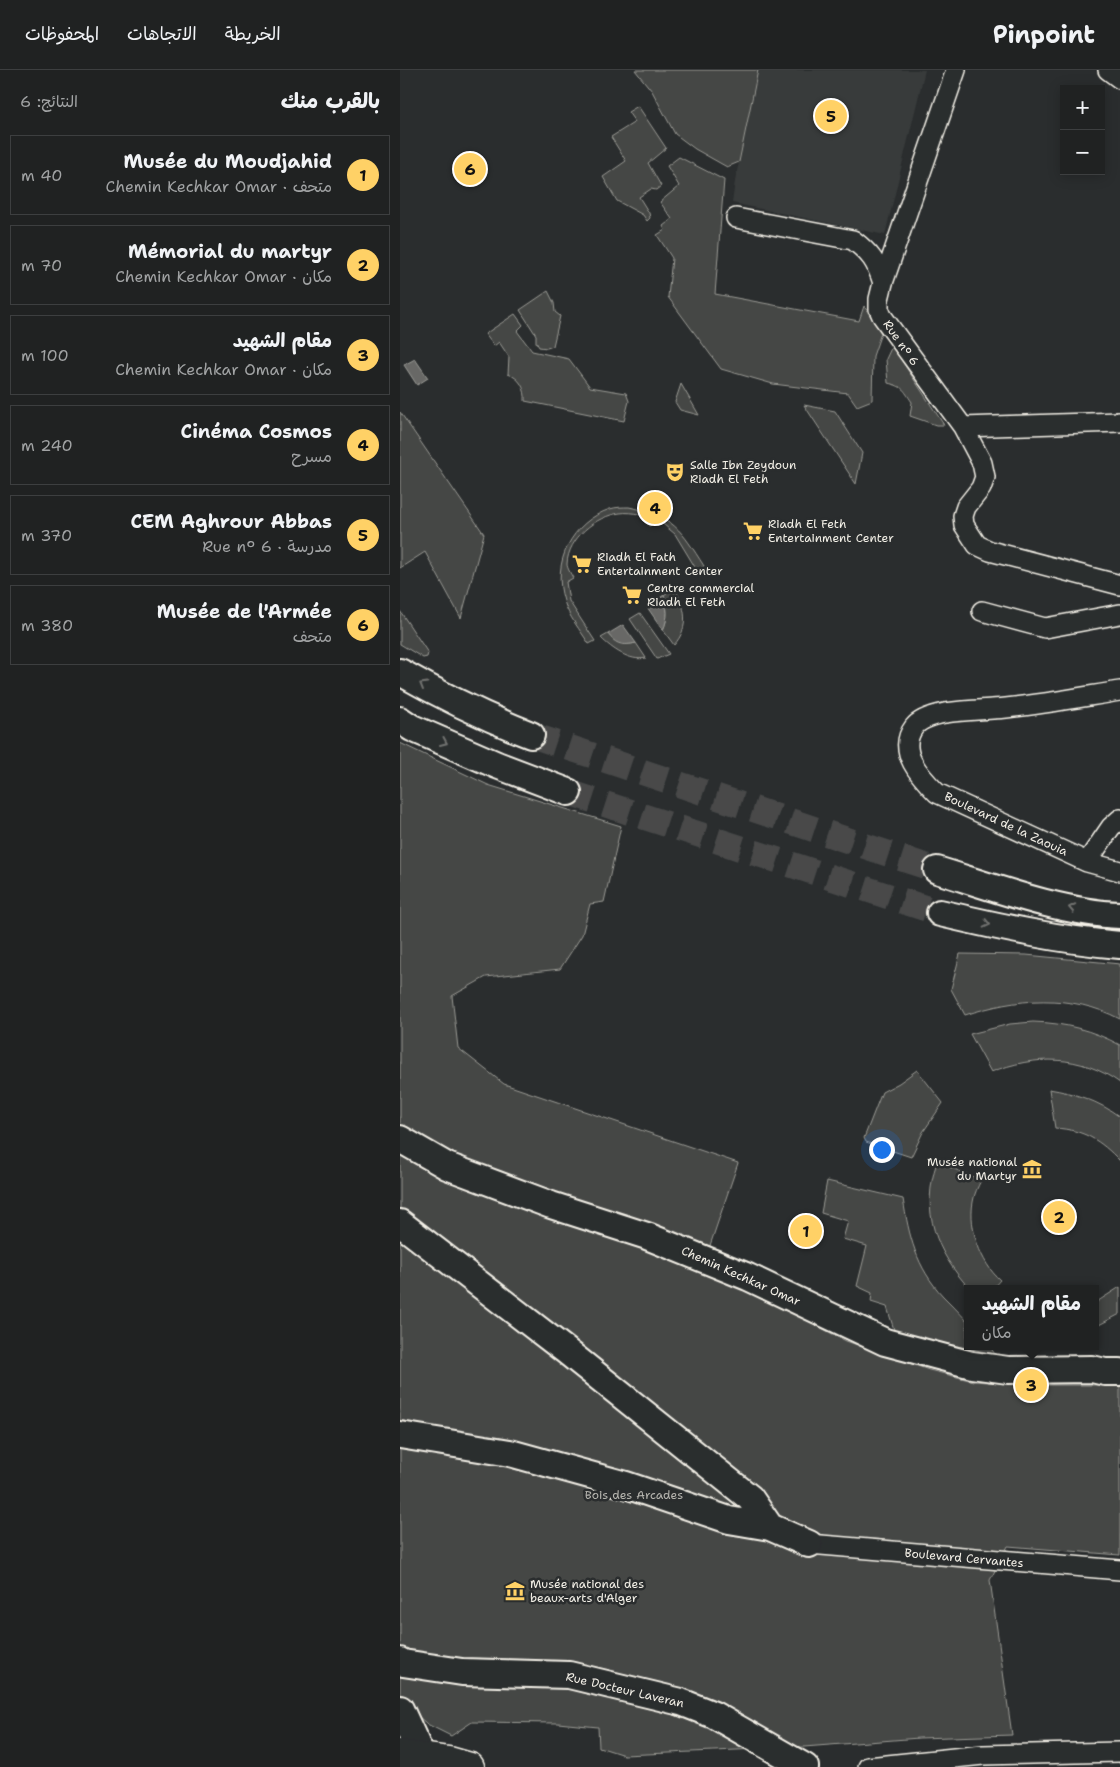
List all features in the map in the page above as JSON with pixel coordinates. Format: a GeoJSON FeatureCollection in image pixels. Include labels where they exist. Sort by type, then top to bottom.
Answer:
{"type":"FeatureCollection","features":[{"type":"Feature","properties":{"kind":"main road"},"geometry":{"type":"LineString","coordinates":[[412,1757],[470,1767]]}},
{"type":"Feature","properties":{"kind":"street","name":"Rue n° 6"},"geometry":{"type":"LineString","coordinates":[[956,70],[883,283],[879,309],[882,316],[963,427],[982,462],[985,477],[981,488],[966,507],[963,516],[964,525],[977,545],[990,551],[1120,585]]}},
{"type":"Feature","properties":{"kind":"street"},"geometry":{"type":"LineString","coordinates":[[1108,70],[1120,79]]}},
{"type":"Feature","properties":{"kind":"street"},"geometry":{"type":"LineString","coordinates":[[736,218],[853,240],[868,251],[876,262],[883,283]]}},
{"type":"Feature","properties":{"kind":"street"},"geometry":{"type":"LineString","coordinates":[[963,427],[1120,422]]}},
{"type":"Feature","properties":{"kind":"street"},"geometry":{"type":"LineString","coordinates":[[982,610],[1045,628],[1120,614]]}},
{"type":"Feature","properties":{"kind":"street"},"geometry":{"type":"LineString","coordinates":[[400,672],[485,717],[530,735]]}},
{"type":"Feature","properties":{"kind":"street","name":"Boulevard de la Zaouia"},"geometry":{"type":"LineString","coordinates":[[1120,691],[1007,708],[944,713],[928,718],[914,727],[908,742],[910,758],[922,778],[938,793],[1087,862],[1120,871]]}},
{"type":"Feature","properties":{"kind":"street"},"geometry":{"type":"LineString","coordinates":[[400,720],[412,728],[497,765],[568,792]]}},
{"type":"Feature","properties":{"kind":"street"},"geometry":{"type":"LineString","coordinates":[[1087,862],[1111,827],[1120,819]]}},
{"type":"Feature","properties":{"kind":"street"},"geometry":{"type":"LineString","coordinates":[[937,870],[1028,898],[1071,908],[1120,915]]}},
{"type":"Feature","properties":{"kind":"street"},"geometry":{"type":"LineString","coordinates":[[940,913],[1027,933],[1117,945]]}},
{"type":"Feature","properties":{"kind":"street","name":"Chemin Kechkar Omar"},"geometry":{"type":"LineString","coordinates":[[400,1139],[447,1166],[551,1205],[647,1236],[748,1277],[885,1342],[972,1365],[1008,1370],[1092,1369]]}},
{"type":"Feature","properties":{"kind":"street"},"geometry":{"type":"LineString","coordinates":[[400,1223],[565,1350],[750,1498],[770,1527]]}},
{"type":"Feature","properties":{"kind":"street"},"geometry":{"type":"LineString","coordinates":[[1092,1369],[1120,1364]]}},
{"type":"Feature","properties":{"kind":"street"},"geometry":{"type":"LineString","coordinates":[[1092,1369],[1104,1372],[1120,1372]]}},
{"type":"Feature","properties":{"kind":"street"},"geometry":{"type":"LineString","coordinates":[[400,1435],[510,1453],[626,1486],[729,1520],[770,1527],[809,1544]]}},
{"type":"Feature","properties":{"kind":"street","name":"Boulevard Cervantes"},"geometry":{"type":"LineString","coordinates":[[809,1544],[1120,1570]]}},
{"type":"Feature","properties":{"kind":"street","name":"Rue Docteur Laveran"},"geometry":{"type":"LineString","coordinates":[[400,1661],[462,1672],[569,1675],[681,1702],[714,1715],[805,1767]]}},
{"type":"Feature","properties":{"kind":"street"},"geometry":{"type":"LineString","coordinates":[[400,1709],[412,1757]]}},
{"type":"Feature","properties":{"kind":"street"},"geometry":{"type":"LineString","coordinates":[[868,1767],[983,1755],[1120,1752]]}},
{"type":"Feature","properties":{"kind":"shaded area"},"geometry":{"type":"Polygon","coordinates":[[[758,70],[925,70],[885,235],[732,203],[758,70]]]}},
{"type":"Feature","properties":{"kind":"shaded area"},"geometry":{"type":"Polygon","coordinates":[[[415,359],[428,378],[417,385],[404,365],[415,359]]]}},
{"type":"Feature","properties":{"kind":"shaded area"},"geometry":{"type":"Polygon","coordinates":[[[664,595],[667,612],[663,630],[647,607],[664,595]]]}},
{"type":"Feature","properties":{"kind":"shaded area"},"geometry":{"type":"Polygon","coordinates":[[[623,625],[636,643],[620,644],[608,634],[623,625]]]}},
{"type":"Feature","properties":{"kind":"green space"},"geometry":{"type":"Polygon","coordinates":[[[635,70],[758,70],[739,162],[727,167],[695,149],[675,134],[652,91],[635,70]]]}},
{"type":"Feature","properties":{"kind":"green space"},"geometry":{"type":"Polygon","coordinates":[[[638,106],[666,148],[648,163],[661,186],[656,190],[651,189],[639,197],[649,213],[650,218],[647,221],[643,215],[617,201],[603,177],[626,161],[611,137],[635,122],[628,112],[638,106]]]}},
{"type":"Feature","properties":{"kind":"green space"},"geometry":{"type":"Polygon","coordinates":[[[679,157],[724,180],[715,294],[859,321],[864,306],[881,333],[873,356],[872,400],[857,406],[848,393],[773,384],[721,369],[668,297],[672,258],[657,235],[665,230],[663,226],[672,219],[660,202],[679,186],[667,166],[679,157]]]}},
{"type":"Feature","properties":{"kind":"green space"},"geometry":{"type":"Polygon","coordinates":[[[548,291],[554,303],[555,312],[560,316],[553,346],[547,348],[539,347],[536,342],[536,335],[520,310],[548,291]]]}},
{"type":"Feature","properties":{"kind":"green space"},"geometry":{"type":"Polygon","coordinates":[[[515,314],[523,325],[517,331],[532,351],[569,359],[590,387],[626,393],[629,401],[624,421],[525,401],[521,384],[516,378],[508,374],[509,357],[499,342],[494,346],[485,334],[515,314]]]}},
{"type":"Feature","properties":{"kind":"green space"},"geometry":{"type":"Polygon","coordinates":[[[892,346],[944,425],[936,425],[910,416],[912,402],[903,389],[888,383],[886,359],[892,346]]]}},
{"type":"Feature","properties":{"kind":"green space"},"geometry":{"type":"Polygon","coordinates":[[[681,384],[699,415],[680,410],[675,402],[681,384]]]}},
{"type":"Feature","properties":{"kind":"green space"},"geometry":{"type":"Polygon","coordinates":[[[804,405],[835,411],[862,453],[856,484],[804,405]]]}},
{"type":"Feature","properties":{"kind":"green space"},"geometry":{"type":"Polygon","coordinates":[[[400,412],[484,534],[461,618],[425,552],[400,568],[400,412]]]}},
{"type":"Feature","properties":{"kind":"green space"},"geometry":{"type":"Polygon","coordinates":[[[629,507],[656,515],[675,526],[704,566],[698,572],[675,534],[658,520],[649,526],[639,514],[622,513],[611,515],[593,524],[572,545],[567,564],[573,578],[566,582],[569,601],[595,641],[589,644],[572,618],[564,601],[560,572],[563,558],[568,545],[585,523],[610,509],[629,507]]]}},
{"type":"Feature","properties":{"kind":"green space"},"geometry":{"type":"Polygon","coordinates":[[[674,588],[681,602],[684,624],[679,638],[674,645],[663,630],[667,612],[664,595],[674,588]]]}},
{"type":"Feature","properties":{"kind":"green space"},"geometry":{"type":"Polygon","coordinates":[[[400,611],[428,653],[427,657],[423,658],[400,644],[400,611]]]}},
{"type":"Feature","properties":{"kind":"green space"},"geometry":{"type":"Polygon","coordinates":[[[640,613],[669,654],[657,659],[630,619],[640,613]]]}},
{"type":"Feature","properties":{"kind":"green space"},"geometry":{"type":"Polygon","coordinates":[[[608,634],[620,643],[636,643],[646,658],[634,658],[616,650],[601,638],[608,634]]]}},
{"type":"Feature","properties":{"kind":"green space","name":"Bois des Arcades"},"geometry":{"type":"Polygon","coordinates":[[[400,743],[488,785],[621,826],[604,902],[590,904],[582,935],[560,969],[486,977],[452,996],[458,1048],[504,1084],[738,1163],[703,1266],[846,1341],[929,1370],[973,1381],[1031,1385],[1120,1385],[1120,1555],[1008,1546],[990,1580],[1012,1735],[919,1738],[804,1747],[624,1755],[599,1747],[598,1727],[558,1723],[472,1722],[451,1736],[427,1724],[400,1700],[400,743]]]}},
{"type":"Feature","properties":{"kind":"green space"},"geometry":{"type":"Polygon","coordinates":[[[960,954],[1026,955],[1120,964],[1120,1019],[1082,1005],[1043,1001],[1004,1005],[965,1015],[951,989],[960,954]]]}},
{"type":"Feature","properties":{"kind":"green space"},"geometry":{"type":"Polygon","coordinates":[[[1033,1022],[1078,1028],[1120,1045],[1120,1083],[1089,1067],[1057,1060],[1024,1062],[991,1072],[970,1034],[1010,1024],[1033,1022]]]}},
{"type":"Feature","properties":{"kind":"green space"},"geometry":{"type":"Polygon","coordinates":[[[917,1070],[943,1103],[923,1132],[911,1157],[866,1142],[864,1138],[882,1092],[917,1070]]]}},
{"type":"Feature","properties":{"kind":"green space"},"geometry":{"type":"Polygon","coordinates":[[[1049,1089],[1086,1098],[1104,1106],[1120,1117],[1120,1161],[1091,1137],[1075,1131],[1055,1128],[1049,1089]]]}},
{"type":"Feature","properties":{"kind":"green space"},"geometry":{"type":"Polygon","coordinates":[[[937,1162],[981,1180],[974,1199],[972,1223],[982,1255],[993,1273],[1000,1280],[996,1285],[967,1285],[948,1261],[934,1230],[930,1198],[937,1162]]]}},
{"type":"Feature","properties":{"kind":"green space"},"geometry":{"type":"Polygon","coordinates":[[[827,1181],[903,1199],[911,1238],[926,1274],[943,1296],[964,1318],[964,1347],[895,1333],[887,1307],[871,1302],[872,1293],[857,1286],[867,1246],[843,1239],[848,1221],[821,1213],[827,1181]]]}},
{"type":"Feature","properties":{"kind":"green space"},"geometry":{"type":"Polygon","coordinates":[[[1120,1287],[1120,1314],[1099,1325],[1099,1300],[1120,1287]]]}},
{"type":"Feature","properties":{"kind":"green space"},"geometry":{"type":"Polygon","coordinates":[[[976,1350],[992,1350],[995,1354],[976,1350]]]}},
{"type":"Feature","properties":{"kind":"tunnel"},"geometry":{"type":"LineString","coordinates":[[531,735],[937,870]]}},
{"type":"Feature","properties":{"kind":"tunnel"},"geometry":{"type":"LineString","coordinates":[[568,792],[940,913]]}},
{"type":"Feature","properties":{"kind":"place","name":"CEM Aghrour Abbas"},"geometry":{"type":"Point","coordinates":[831,116]}},
{"type":"Feature","properties":{"kind":"place","name":"Musée de l'Armée"},"geometry":{"type":"Point","coordinates":[470,169]}},
{"type":"Feature","properties":{"kind":"place","name":"Salle Ibn Zeydoun Riadh El Feth"},"geometry":{"type":"Point","coordinates":[675,472]}},
{"type":"Feature","properties":{"kind":"place","name":"Cinéma Cosmos"},"geometry":{"type":"Point","coordinates":[655,508]}},
{"type":"Feature","properties":{"kind":"place","name":"Riadh El Feth Entertainment Center"},"geometry":{"type":"Point","coordinates":[753,531]}},
{"type":"Feature","properties":{"kind":"place","name":"Riadh El Fath Entertainment Center"},"geometry":{"type":"Point","coordinates":[582,564]}},
{"type":"Feature","properties":{"kind":"place","name":"Centre commercial Riadh El Feth"},"geometry":{"type":"Point","coordinates":[632,595]}},
{"type":"Feature","properties":{"kind":"place","name":"Musée national du Martyr"},"geometry":{"type":"Point","coordinates":[1032,1169]}},
{"type":"Feature","properties":{"kind":"place","name":"Mémorial du martyr"},"geometry":{"type":"Point","coordinates":[1059,1217]}},
{"type":"Feature","properties":{"kind":"place","name":"Musée du Moudjahid"},"geometry":{"type":"Point","coordinates":[806,1231]}},
{"type":"Feature","properties":{"kind":"place","name":"مقام الشهيد"},"geometry":{"type":"Point","coordinates":[1031,1385]}},
{"type":"Feature","properties":{"kind":"place","name":"Musée national des beaux-arts d'Alger"},"geometry":{"type":"Point","coordinates":[515,1591]}}]}
